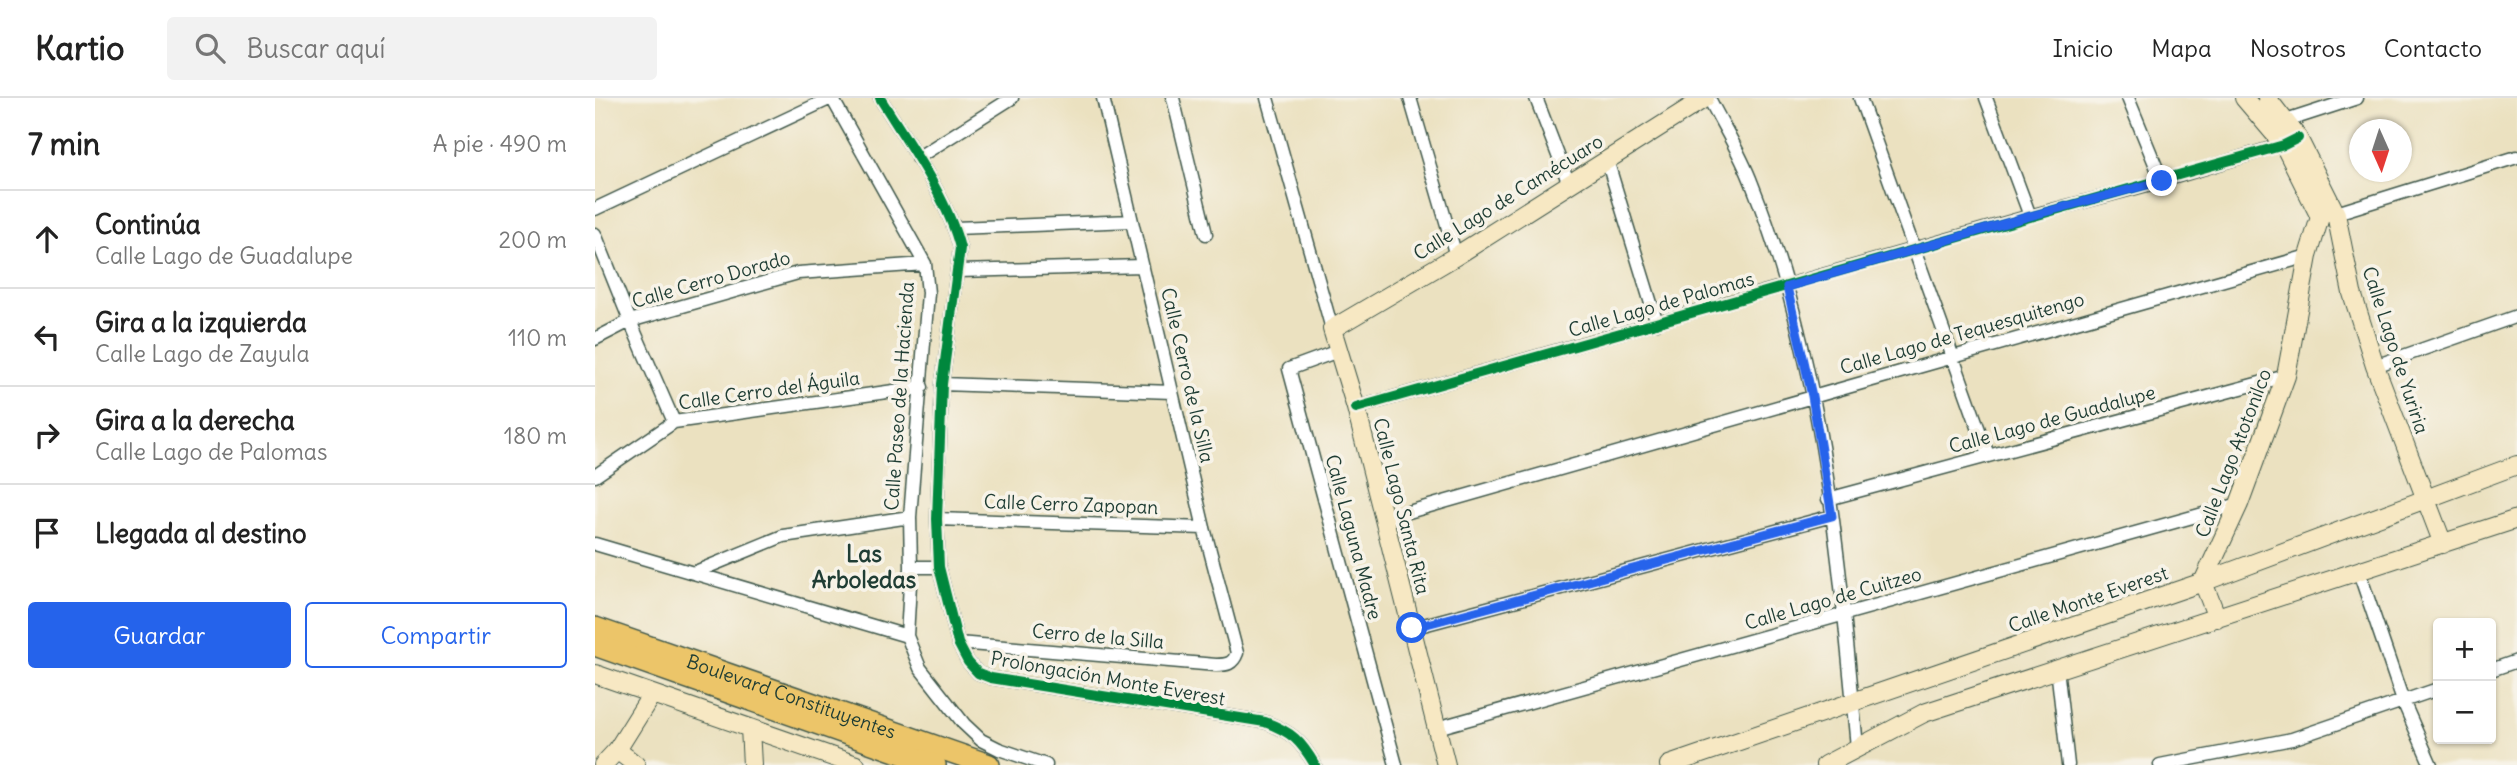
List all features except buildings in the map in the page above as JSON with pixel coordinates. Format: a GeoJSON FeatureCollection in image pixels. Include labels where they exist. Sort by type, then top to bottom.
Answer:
{"type":"FeatureCollection","features":[{"type":"Feature","properties":{"kind":"highway","name":"Boulevard Constituyentes"},"geometry":{"type":"LineString","coordinates":[[595,628],[989,765]]}},
{"type":"Feature","properties":{"kind":"highway","name":"Boulevard Constituyentes"},"geometry":{"type":"LineString","coordinates":[[595,645],[935,765]]}},
{"type":"Feature","properties":{"kind":"street"},"geometry":{"type":"LineString","coordinates":[[595,209],[831,98]]}},
{"type":"Feature","properties":{"kind":"street","name":"Calle Paseo de la Hacienda"},"geometry":{"type":"LineString","coordinates":[[831,98],[925,264],[929,293],[911,517],[907,636]]}},
{"type":"Feature","properties":{"kind":"street","name":"Prolongación Monte Everest"},"geometry":{"type":"LineString","coordinates":[[880,98],[955,228],[960,248],[941,384],[937,519],[939,566],[958,643],[968,662],[978,673],[991,678],[1265,722],[1287,731],[1304,745],[1315,765]]}},
{"type":"Feature","properties":{"kind":"street"},"geometry":{"type":"LineString","coordinates":[[917,158],[1012,98]]}},
{"type":"Feature","properties":{"kind":"street","name":"Calle Cerro de la Silla"},"geometry":{"type":"LineString","coordinates":[[1103,98],[1204,528],[1236,645],[1234,661]]}},
{"type":"Feature","properties":{"kind":"street"},"geometry":{"type":"LineString","coordinates":[[1173,98],[1206,234]]}},
{"type":"Feature","properties":{"kind":"street","name":"Calle Lago Santa Rita"},"geometry":{"type":"LineString","coordinates":[[1267,98],[1356,408],[1446,765]]}},
{"type":"Feature","properties":{"kind":"street"},"geometry":{"type":"LineString","coordinates":[[1410,98],[1456,256]]}},
{"type":"Feature","properties":{"kind":"street"},"geometry":{"type":"LineString","coordinates":[[1536,98],[1569,184]]}},
{"type":"Feature","properties":{"kind":"street"},"geometry":{"type":"LineString","coordinates":[[1707,98],[1752,183],[1787,287],[1812,396],[1832,516],[1857,747]]}},
{"type":"Feature","properties":{"kind":"street","name":"Calle Lago de Camécuaro"},"geometry":{"type":"LineString","coordinates":[[1332,329],[1456,256],[1707,98]]}},
{"type":"Feature","properties":{"kind":"street"},"geometry":{"type":"LineString","coordinates":[[1860,98],[1987,455]]}},
{"type":"Feature","properties":{"kind":"street"},"geometry":{"type":"LineString","coordinates":[[1986,98],[2030,216]]}},
{"type":"Feature","properties":{"kind":"street"},"geometry":{"type":"LineString","coordinates":[[2128,98],[2162,181]]}},
{"type":"Feature","properties":{"kind":"street","name":"Calle Lago de Yuriria"},"geometry":{"type":"LineString","coordinates":[[2244,98],[2291,141]]}},
{"type":"Feature","properties":{"kind":"street","name":"Calle Lago de Yuriria"},"geometry":{"type":"LineString","coordinates":[[2267,98],[2286,121],[2291,141],[2328,215],[2375,366],[2443,544]]}},
{"type":"Feature","properties":{"kind":"street"},"geometry":{"type":"LineString","coordinates":[[2286,121],[2357,98]]}},
{"type":"Feature","properties":{"kind":"street","name":"Calle Lago de Palomas"},"geometry":{"type":"LineString","coordinates":[[1356,408],[2162,181],[2291,141]]}},
{"type":"Feature","properties":{"kind":"street"},"geometry":{"type":"LineString","coordinates":[[2328,215],[2517,157]]}},
{"type":"Feature","properties":{"kind":"street"},"geometry":{"type":"LineString","coordinates":[[1607,160],[1657,323]]}},
{"type":"Feature","properties":{"kind":"street","name":"Calle Lago Atotonilco"},"geometry":{"type":"LineString","coordinates":[[2203,582],[2239,504],[2286,376],[2308,256],[2328,215]]}},
{"type":"Feature","properties":{"kind":"street"},"geometry":{"type":"LineString","coordinates":[[955,228],[1132,221]]}},
{"type":"Feature","properties":{"kind":"street"},"geometry":{"type":"LineString","coordinates":[[595,234],[674,422]]}},
{"type":"Feature","properties":{"kind":"street","name":"Calle Lago de Tequesquitengo"},"geometry":{"type":"LineString","coordinates":[[1384,519],[1952,355],[2308,256]]}},
{"type":"Feature","properties":{"kind":"street","name":"Calle Cerro Dorado"},"geometry":{"type":"LineString","coordinates":[[595,339],[630,321],[798,273],[925,264]]}},
{"type":"Feature","properties":{"kind":"street"},"geometry":{"type":"LineString","coordinates":[[958,271],[1142,266]]}},
{"type":"Feature","properties":{"kind":"street"},"geometry":{"type":"LineString","coordinates":[[2375,366],[2517,316]]}},
{"type":"Feature","properties":{"kind":"street","name":"Calle Laguna Madre"},"geometry":{"type":"LineString","coordinates":[[1338,351],[1289,369],[1395,765]]}},
{"type":"Feature","properties":{"kind":"street","name":"Calle Lago de Guadalupe"},"geometry":{"type":"LineString","coordinates":[[1828,499],[2286,376]]}},
{"type":"Feature","properties":{"kind":"street"},"geometry":{"type":"LineString","coordinates":[[941,384],[1173,393]]}},
{"type":"Feature","properties":{"kind":"street","name":"Calle Cerro del Águila"},"geometry":{"type":"LineString","coordinates":[[595,476],[674,422],[922,387]]}},
{"type":"Feature","properties":{"kind":"street","name":"Calle Monte Everest"},"geometry":{"type":"LineString","coordinates":[[1669,765],[2203,582],[2517,465]]}},
{"type":"Feature","properties":{"kind":"street","name":"Calle Lago de Cuitzeo"},"geometry":{"type":"LineString","coordinates":[[1437,728],[2239,504]]}},
{"type":"Feature","properties":{"kind":"street"},"geometry":{"type":"LineString","coordinates":[[1412,628],[1832,516]]}},
{"type":"Feature","properties":{"kind":"street"},"geometry":{"type":"LineString","coordinates":[[693,573],[783,536],[911,517]]}},
{"type":"Feature","properties":{"kind":"street","name":"Calle Cerro Zapopan"},"geometry":{"type":"LineString","coordinates":[[937,519],[1204,528]]}},
{"type":"Feature","properties":{"kind":"street"},"geometry":{"type":"LineString","coordinates":[[1825,765],[1924,713],[2517,519]]}},
{"type":"Feature","properties":{"kind":"street"},"geometry":{"type":"LineString","coordinates":[[595,544],[907,636],[910,649],[920,668],[964,724],[981,740],[1046,765]]}},
{"type":"Feature","properties":{"kind":"street"},"geometry":{"type":"LineString","coordinates":[[911,568],[939,566]]}},
{"type":"Feature","properties":{"kind":"street"},"geometry":{"type":"LineString","coordinates":[[2359,572],[2403,701],[2431,765]]}},
{"type":"Feature","properties":{"kind":"street"},"geometry":{"type":"LineString","coordinates":[[2203,582],[2217,618]]}},
{"type":"Feature","properties":{"kind":"street","name":"Cerro de la Silla"},"geometry":{"type":"LineString","coordinates":[[958,643],[1216,666],[1234,661]]}},
{"type":"Feature","properties":{"kind":"street"},"geometry":{"type":"LineString","coordinates":[[2496,668],[2517,661]]}},
{"type":"Feature","properties":{"kind":"street"},"geometry":{"type":"LineString","coordinates":[[2057,668],[2068,765]]}},
{"type":"Feature","properties":{"kind":"street"},"geometry":{"type":"LineString","coordinates":[[595,674],[856,765]]}},
{"type":"Feature","properties":{"kind":"street"},"geometry":{"type":"LineString","coordinates":[[2160,765],[2292,739],[2433,691]]}},
{"type":"Feature","properties":{"kind":"street"},"geometry":{"type":"LineString","coordinates":[[603,765],[617,750],[652,694]]}},
{"type":"Feature","properties":{"kind":"street"},"geometry":{"type":"LineString","coordinates":[[750,728],[752,765]]}},
{"type":"Feature","properties":{"kind":"street"},"geometry":{"type":"LineString","coordinates":[[617,750],[636,765]]}},
{"type":"Feature","properties":{"kind":"cycle path"},"geometry":{"type":"LineString","coordinates":[[880,98],[937,190],[960,248],[942,384],[937,519],[939,567],[958,643],[968,662],[978,673],[991,678],[1265,722],[1295,738],[1315,765]]}},
{"type":"Feature","properties":{"kind":"cycle path"},"geometry":{"type":"LineString","coordinates":[[1356,408],[2284,145],[2298,138]]}},
{"type":"Feature","properties":{"kind":"district","name":"Las Arboledas"},"geometry":{"type":"Point","coordinates":[864,566]}},
{"type":"Feature","properties":{"kind":"route"},"geometry":{"type":"LineString","coordinates":[[1412,628],[1832,516],[1812,396],[1787,287],[2030,216],[2162,181]]}}]}
